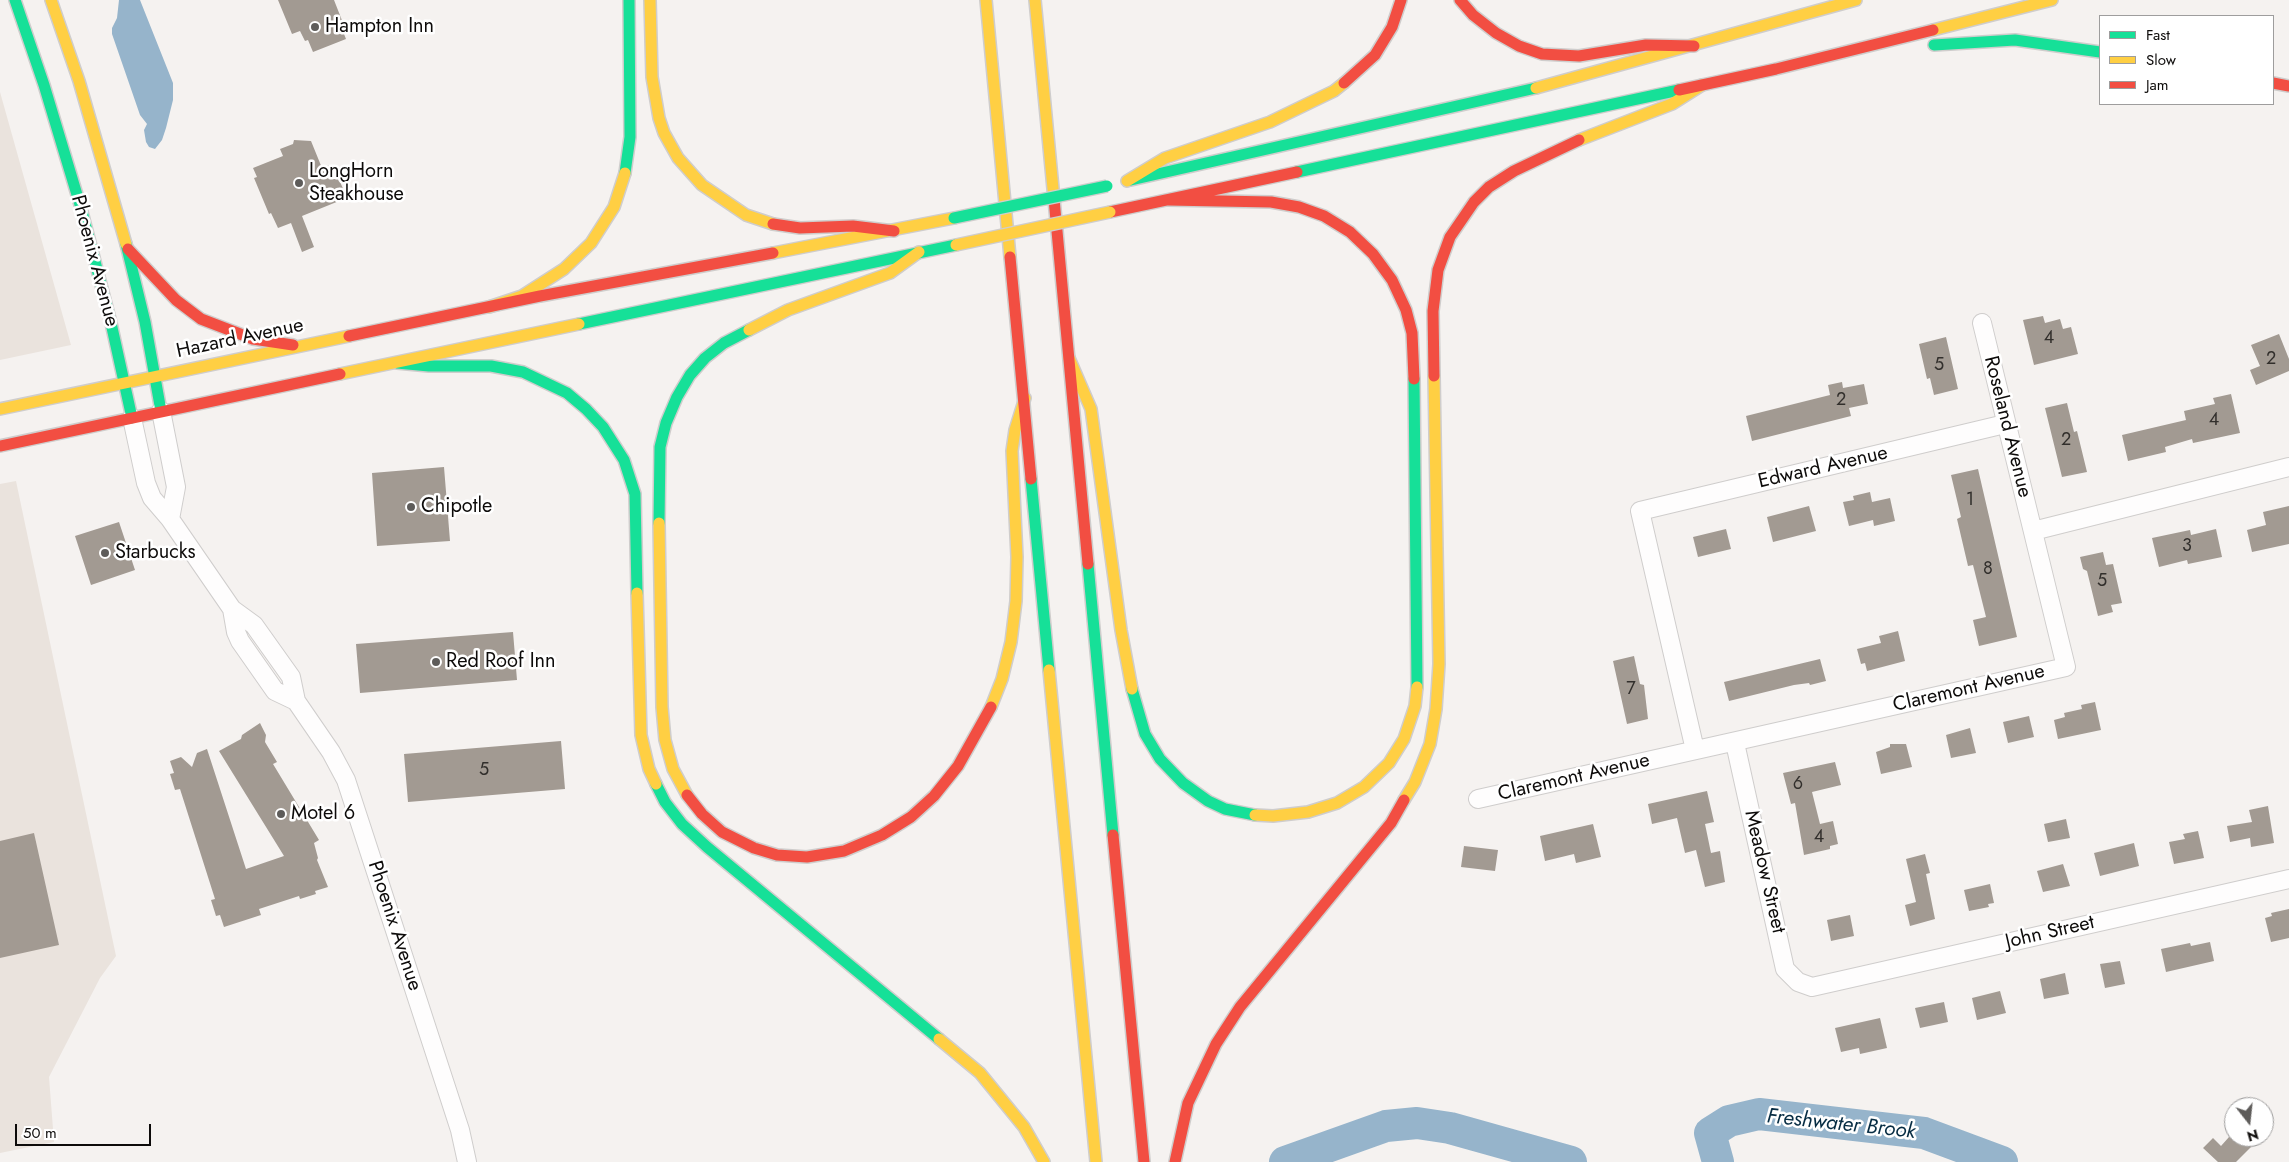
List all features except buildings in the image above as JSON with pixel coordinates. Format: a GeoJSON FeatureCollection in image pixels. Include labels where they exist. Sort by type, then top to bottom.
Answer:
{"type":"FeatureCollection","features":[{"type":"Feature","properties":{"kind":"main road","name":"Phoenix Avenue"},"geometry":{"type":"LineString","coordinates":[[15,0],[44,85],[81,208],[132,418]]}},
{"type":"Feature","properties":{"kind":"main road","name":"Phoenix Avenue"},"geometry":{"type":"LineString","coordinates":[[51,0],[101,150],[127,248],[161,412]]}},
{"type":"Feature","properties":{"kind":"main road"},"geometry":{"type":"LineString","coordinates":[[489,307],[522,296],[564,269],[591,243],[614,207],[625,171],[630,137],[629,0]]}},
{"type":"Feature","properties":{"kind":"main road"},"geometry":{"type":"LineString","coordinates":[[650,0],[652,77],[659,118],[664,133],[678,158],[702,185],[730,206],[746,215],[778,226],[800,228],[853,226],[894,230]]}},
{"type":"Feature","properties":{"kind":"main road"},"geometry":{"type":"LineString","coordinates":[[986,0],[1096,1162]]}},
{"type":"Feature","properties":{"kind":"main road"},"geometry":{"type":"LineString","coordinates":[[1035,0],[1144,1162]]}},
{"type":"Feature","properties":{"kind":"main road"},"geometry":{"type":"LineString","coordinates":[[1127,181],[1165,158],[1270,122],[1334,91],[1355,75],[1381,46],[1392,27],[1401,0]]}},
{"type":"Feature","properties":{"kind":"main road"},"geometry":{"type":"LineString","coordinates":[[1460,0],[1496,34],[1518,46],[1542,54],[1578,56],[1646,45],[1694,46]]}},
{"type":"Feature","properties":{"kind":"main road"},"geometry":{"type":"LineString","coordinates":[[1795,18],[1821,0]]}},
{"type":"Feature","properties":{"kind":"main road"},"geometry":{"type":"LineString","coordinates":[[489,307],[894,230],[1107,186],[1444,110],[1694,46],[1856,0]]}},
{"type":"Feature","properties":{"kind":"main road"},"geometry":{"type":"LineString","coordinates":[[0,446],[1168,200],[1702,85],[1873,46],[2052,0]]}},
{"type":"Feature","properties":{"kind":"main road"},"geometry":{"type":"LineString","coordinates":[[1873,46],[1920,46],[2016,40],[2099,52]]}},
{"type":"Feature","properties":{"kind":"main road"},"geometry":{"type":"LineString","coordinates":[[979,60],[995,94]]}},
{"type":"Feature","properties":{"kind":"main road"},"geometry":{"type":"LineString","coordinates":[[2274,83],[2289,86]]}},
{"type":"Feature","properties":{"kind":"main road"},"geometry":{"type":"LineString","coordinates":[[1175,1162],[1188,1103],[1216,1044],[1240,1007],[1391,823],[1414,782],[1430,744],[1436,709],[1439,664],[1433,311],[1438,270],[1450,237],[1474,202],[1489,187],[1514,170],[1569,144],[1672,104],[1702,85]]}},
{"type":"Feature","properties":{"kind":"main road"},"geometry":{"type":"LineString","coordinates":[[1069,358],[1091,409],[1121,630],[1134,700],[1145,734],[1160,760],[1183,783],[1208,801],[1225,808],[1249,814],[1286,816],[1308,812],[1337,803],[1364,787],[1389,763],[1404,740],[1413,715],[1418,680],[1414,354],[1412,333],[1406,310],[1392,280],[1373,254],[1350,232],[1324,216],[1299,207],[1271,202],[1168,200]]}},
{"type":"Feature","properties":{"kind":"main road"},"geometry":{"type":"LineString","coordinates":[[127,248],[176,300],[201,319],[253,339],[280,344],[303,345]]}},
{"type":"Feature","properties":{"kind":"main road"},"geometry":{"type":"LineString","coordinates":[[919,252],[890,273],[788,310],[724,343],[705,358],[690,375],[677,397],[666,423],[660,447],[658,484],[662,707],[665,740],[673,769],[686,792],[702,814],[722,832],[754,848],[777,855],[807,857],[844,851],[882,835],[912,817],[934,796],[958,766],[990,710],[1002,679],[1011,642],[1017,566],[1012,451],[1025,398]]}},
{"type":"Feature","properties":{"kind":"main road","name":"Hazard Avenue"},"geometry":{"type":"LineString","coordinates":[[0,409],[489,307]]}},
{"type":"Feature","properties":{"kind":"main road"},"geometry":{"type":"LineString","coordinates":[[397,363],[429,366],[491,366],[523,372],[567,393],[603,427],[624,460],[635,494],[641,735],[649,769],[665,802],[682,824],[707,847],[980,1073],[1018,1119],[1044,1162]]}},
{"type":"Feature","properties":{"kind":"street","name":"Roseland Avenue"},"geometry":{"type":"LineString","coordinates":[[1982,323],[2033,531]]}},
{"type":"Feature","properties":{"kind":"street","name":"Phoenix Avenue"},"geometry":{"type":"LineString","coordinates":[[161,412],[176,487],[170,519]]}},
{"type":"Feature","properties":{"kind":"street","name":"Phoenix Avenue"},"geometry":{"type":"LineString","coordinates":[[132,418],[149,492],[156,504],[170,519],[232,609],[254,625],[292,677],[296,701],[335,759],[353,798],[460,1130],[467,1162]]}},
{"type":"Feature","properties":{"kind":"street","name":"Edward Avenue"},"geometry":{"type":"LineString","coordinates":[[1695,750],[1640,511],[2006,424]]}},
{"type":"Feature","properties":{"kind":"street"},"geometry":{"type":"LineString","coordinates":[[2033,531],[2289,467]]}},
{"type":"Feature","properties":{"kind":"street","name":"Claremont Avenue"},"geometry":{"type":"LineString","coordinates":[[1478,799],[1695,750],[1735,743],[2066,667],[2033,531]]}},
{"type":"Feature","properties":{"kind":"street","name":"Meadow Street"},"geometry":{"type":"LineString","coordinates":[[1735,743],[1785,969],[1798,982],[1812,987]]}},
{"type":"Feature","properties":{"kind":"street","name":"John Street"},"geometry":{"type":"LineString","coordinates":[[1812,987],[2289,879]]}},
{"type":"Feature","properties":{"kind":"shaded area"},"geometry":{"type":"Polygon","coordinates":[[[0,92],[71,345],[0,360],[0,92]]]}},
{"type":"Feature","properties":{"kind":"shaded area"},"geometry":{"type":"Polygon","coordinates":[[[16,481],[116,956],[100,978],[49,1077],[54,1142],[0,1153],[0,484],[16,481]]]}},
{"type":"Feature","properties":{"kind":"water"},"geometry":{"type":"Polygon","coordinates":[[[119,0],[140,0],[173,83],[173,100],[166,128],[162,140],[155,149],[149,147],[146,142],[144,130],[147,124],[140,115],[112,34],[112,28],[117,18],[119,0]]]}},
{"type":"Feature","properties":{"kind":"waterway","name":"Freshwater Brook"},"geometry":{"type":"LineString","coordinates":[[1718,1162],[1710,1133],[1729,1121],[1759,1114],[1924,1133],[2002,1162]]}},
{"type":"Feature","properties":{"kind":"waterway","name":"Freshwater Brook"},"geometry":{"type":"LineString","coordinates":[[1285,1162],[1386,1126],[1417,1123],[1450,1128],[1571,1162]]}},
{"type":"Feature","properties":{"kind":"traffic: fast"},"geometry":{"type":"LineString","coordinates":[[15,0],[44,85],[81,208],[111,323],[132,418]]}},
{"type":"Feature","properties":{"kind":"traffic: fast"},"geometry":{"type":"LineString","coordinates":[[625,173],[630,137],[629,0]]}},
{"type":"Feature","properties":{"kind":"traffic: fast"},"geometry":{"type":"LineString","coordinates":[[1934,45],[2015,40],[2099,52]]}},
{"type":"Feature","properties":{"kind":"traffic: fast"},"geometry":{"type":"LineString","coordinates":[[1131,180],[1536,88]]}},
{"type":"Feature","properties":{"kind":"traffic: fast"},"geometry":{"type":"LineString","coordinates":[[1297,172],[1679,90]]}},
{"type":"Feature","properties":{"kind":"traffic: fast"},"geometry":{"type":"LineString","coordinates":[[954,218],[1107,186]]}},
{"type":"Feature","properties":{"kind":"traffic: fast"},"geometry":{"type":"LineString","coordinates":[[126,244],[145,322],[161,411]]}},
{"type":"Feature","properties":{"kind":"traffic: fast"},"geometry":{"type":"LineString","coordinates":[[579,324],[956,245]]}},
{"type":"Feature","properties":{"kind":"traffic: fast"},"geometry":{"type":"LineString","coordinates":[[659,523],[660,447],[666,423],[677,397],[690,375],[705,358],[724,343],[749,330]]}},
{"type":"Feature","properties":{"kind":"traffic: fast"},"geometry":{"type":"LineString","coordinates":[[397,363],[429,366],[491,366],[523,372],[567,393],[586,409],[603,427],[624,460],[635,494],[637,593]]}},
{"type":"Feature","properties":{"kind":"traffic: fast"},"geometry":{"type":"LineString","coordinates":[[1414,379],[1417,687]]}},
{"type":"Feature","properties":{"kind":"traffic: fast"},"geometry":{"type":"LineString","coordinates":[[1031,479],[1049,670]]}},
{"type":"Feature","properties":{"kind":"traffic: fast"},"geometry":{"type":"LineString","coordinates":[[1088,564],[1113,835]]}},
{"type":"Feature","properties":{"kind":"traffic: fast"},"geometry":{"type":"LineString","coordinates":[[1132,689],[1145,734],[1160,759],[1183,783],[1208,801],[1225,809],[1255,815]]}},
{"type":"Feature","properties":{"kind":"traffic: fast"},"geometry":{"type":"LineString","coordinates":[[656,784],[665,802],[682,824],[707,847],[939,1039]]}},
{"type":"Feature","properties":{"kind":"traffic: slow"},"geometry":{"type":"LineString","coordinates":[[51,0],[79,81],[126,244]]}},
{"type":"Feature","properties":{"kind":"traffic: slow"},"geometry":{"type":"LineString","coordinates":[[650,0],[652,77],[659,118],[664,133],[678,158],[702,185],[746,215],[773,224]]}},
{"type":"Feature","properties":{"kind":"traffic: slow"},"geometry":{"type":"LineString","coordinates":[[986,0],[1010,257]]}},
{"type":"Feature","properties":{"kind":"traffic: slow"},"geometry":{"type":"LineString","coordinates":[[1035,0],[1054,199]]}},
{"type":"Feature","properties":{"kind":"traffic: slow"},"geometry":{"type":"LineString","coordinates":[[1536,88],[1856,0]]}},
{"type":"Feature","properties":{"kind":"traffic: slow"},"geometry":{"type":"LineString","coordinates":[[1933,30],[2052,0]]}},
{"type":"Feature","properties":{"kind":"traffic: slow"},"geometry":{"type":"LineString","coordinates":[[1127,181],[1165,158],[1270,122],[1334,91],[1344,83]]}},
{"type":"Feature","properties":{"kind":"traffic: slow"},"geometry":{"type":"LineString","coordinates":[[1579,140],[1672,104],[1702,85]]}},
{"type":"Feature","properties":{"kind":"traffic: slow"},"geometry":{"type":"LineString","coordinates":[[489,307],[522,296],[564,269],[591,243],[614,207],[625,173]]}},
{"type":"Feature","properties":{"kind":"traffic: slow"},"geometry":{"type":"LineString","coordinates":[[956,245],[1110,212]]}},
{"type":"Feature","properties":{"kind":"traffic: slow"},"geometry":{"type":"LineString","coordinates":[[773,253],[954,218]]}},
{"type":"Feature","properties":{"kind":"traffic: slow"},"geometry":{"type":"LineString","coordinates":[[749,330],[788,310],[890,273],[919,252]]}},
{"type":"Feature","properties":{"kind":"traffic: slow"},"geometry":{"type":"LineString","coordinates":[[340,374],[579,324]]}},
{"type":"Feature","properties":{"kind":"traffic: slow"},"geometry":{"type":"LineString","coordinates":[[0,409],[349,336]]}},
{"type":"Feature","properties":{"kind":"traffic: slow"},"geometry":{"type":"LineString","coordinates":[[1069,358],[1091,409],[1121,630],[1132,689]]}},
{"type":"Feature","properties":{"kind":"traffic: slow"},"geometry":{"type":"LineString","coordinates":[[1404,800],[1415,782],[1430,744],[1436,709],[1439,664],[1434,376]]}},
{"type":"Feature","properties":{"kind":"traffic: slow"},"geometry":{"type":"LineString","coordinates":[[991,707],[1002,679],[1011,642],[1016,601],[1017,557],[1012,451],[1015,430],[1025,398]]}},
{"type":"Feature","properties":{"kind":"traffic: slow"},"geometry":{"type":"LineString","coordinates":[[659,523],[662,707],[665,740],[673,769],[687,795]]}},
{"type":"Feature","properties":{"kind":"traffic: slow"},"geometry":{"type":"LineString","coordinates":[[637,593],[641,735],[649,769],[656,784]]}},
{"type":"Feature","properties":{"kind":"traffic: slow"},"geometry":{"type":"LineString","coordinates":[[1049,670],[1096,1162]]}},
{"type":"Feature","properties":{"kind":"traffic: slow"},"geometry":{"type":"LineString","coordinates":[[1255,815],[1273,816],[1308,812],[1337,803],[1364,787],[1389,763],[1404,739],[1415,706],[1417,687]]}},
{"type":"Feature","properties":{"kind":"traffic: slow"},"geometry":{"type":"LineString","coordinates":[[939,1039],[980,1073],[1024,1127],[1044,1162]]}},
{"type":"Feature","properties":{"kind":"traffic: jam"},"geometry":{"type":"LineString","coordinates":[[1344,83],[1375,55],[1392,27],[1401,0]]}},
{"type":"Feature","properties":{"kind":"traffic: jam"},"geometry":{"type":"LineString","coordinates":[[1460,0],[1473,15],[1496,33],[1519,46],[1542,54],[1579,56],[1646,45],[1694,46]]}},
{"type":"Feature","properties":{"kind":"traffic: jam"},"geometry":{"type":"LineString","coordinates":[[1679,90],[1776,69],[1933,30]]}},
{"type":"Feature","properties":{"kind":"traffic: jam"},"geometry":{"type":"LineString","coordinates":[[2274,83],[2289,86]]}},
{"type":"Feature","properties":{"kind":"traffic: jam"},"geometry":{"type":"LineString","coordinates":[[1434,376],[1433,311],[1438,270],[1450,237],[1474,202],[1489,187],[1514,171],[1579,140]]}},
{"type":"Feature","properties":{"kind":"traffic: jam"},"geometry":{"type":"LineString","coordinates":[[1110,212],[1297,172]]}},
{"type":"Feature","properties":{"kind":"traffic: jam"},"geometry":{"type":"LineString","coordinates":[[1054,199],[1088,564]]}},
{"type":"Feature","properties":{"kind":"traffic: jam"},"geometry":{"type":"LineString","coordinates":[[1168,200],[1271,202],[1299,207],[1324,216],[1350,232],[1373,254],[1392,280],[1406,310],[1412,333],[1414,379]]}},
{"type":"Feature","properties":{"kind":"traffic: jam"},"geometry":{"type":"LineString","coordinates":[[773,224],[800,228],[853,226],[894,231]]}},
{"type":"Feature","properties":{"kind":"traffic: jam"},"geometry":{"type":"LineString","coordinates":[[128,249],[176,300],[201,319],[253,339],[293,345]]}},
{"type":"Feature","properties":{"kind":"traffic: jam"},"geometry":{"type":"LineString","coordinates":[[349,336],[540,296],[773,253]]}},
{"type":"Feature","properties":{"kind":"traffic: jam"},"geometry":{"type":"LineString","coordinates":[[1010,257],[1031,479]]}},
{"type":"Feature","properties":{"kind":"traffic: jam"},"geometry":{"type":"LineString","coordinates":[[0,446],[340,374]]}},
{"type":"Feature","properties":{"kind":"traffic: jam"},"geometry":{"type":"LineString","coordinates":[[687,795],[702,814],[722,832],[754,848],[777,855],[807,857],[844,851],[882,835],[911,817],[934,796],[958,766],[991,707]]}},
{"type":"Feature","properties":{"kind":"traffic: jam"},"geometry":{"type":"LineString","coordinates":[[1175,1162],[1188,1103],[1216,1044],[1240,1007],[1391,823],[1404,800]]}},
{"type":"Feature","properties":{"kind":"traffic: jam"},"geometry":{"type":"LineString","coordinates":[[1113,835],[1144,1162]]}},
{"type":"Feature","properties":{"kind":"place","name":"Hampton Inn"},"geometry":{"type":"Point","coordinates":[315,27]}},
{"type":"Feature","properties":{"kind":"place","name":"LongHorn Steakhouse"},"geometry":{"type":"Point","coordinates":[299,183]}},
{"type":"Feature","properties":{"kind":"place","name":"Chipotle"},"geometry":{"type":"Point","coordinates":[411,507]}},
{"type":"Feature","properties":{"kind":"place","name":"Starbucks"},"geometry":{"type":"Point","coordinates":[105,553]}},
{"type":"Feature","properties":{"kind":"place","name":"Red Roof Inn"},"geometry":{"type":"Point","coordinates":[436,662]}},
{"type":"Feature","properties":{"kind":"place","name":"Motel 6"},"geometry":{"type":"Point","coordinates":[281,814]}}]}
